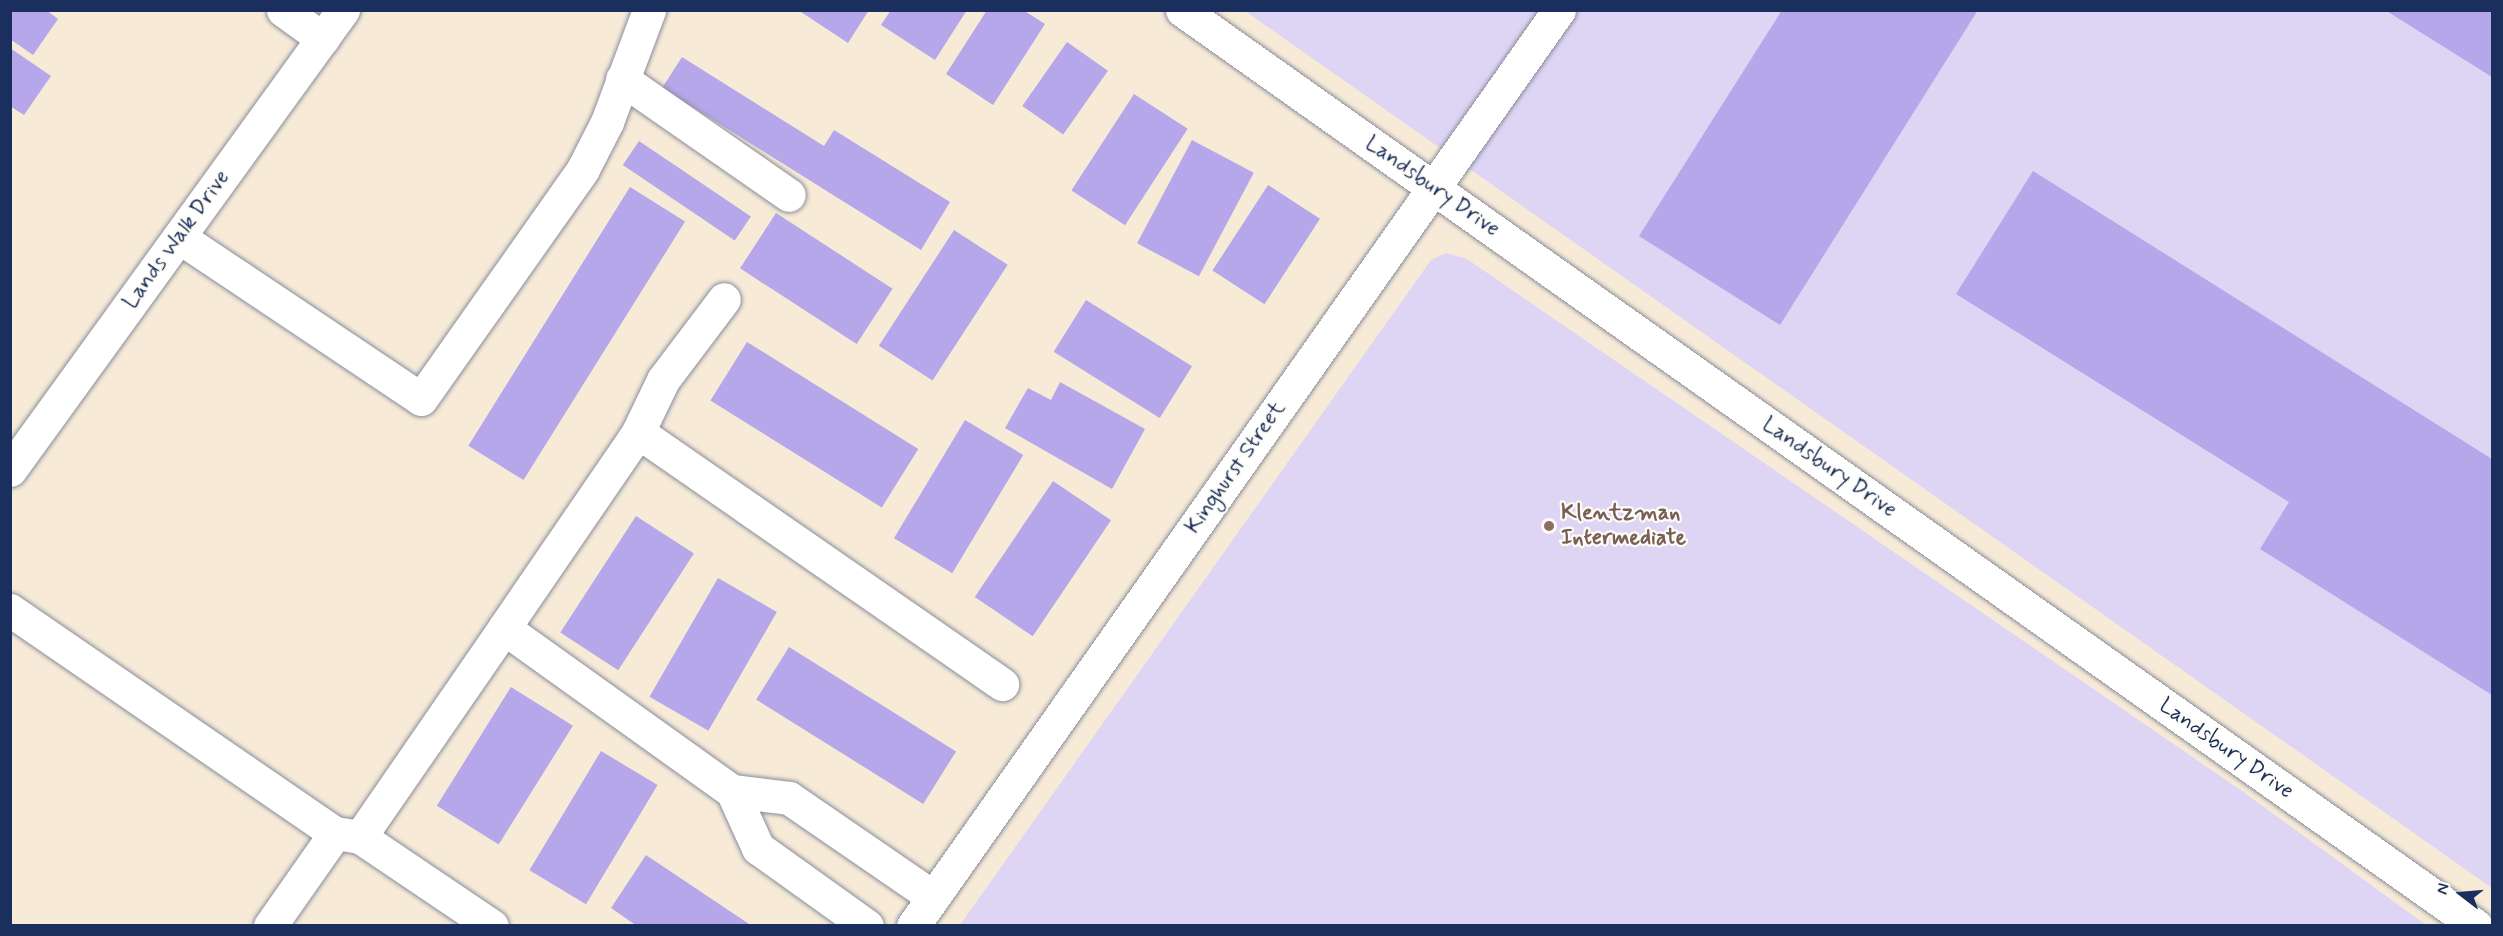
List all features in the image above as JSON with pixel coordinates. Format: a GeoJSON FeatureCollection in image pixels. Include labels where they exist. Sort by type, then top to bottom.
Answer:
{"type":"FeatureCollection","features":[{"type":"Feature","properties":{"kind":"street"},"geometry":{"type":"LineString","coordinates":[[283,10],[323,39]]}},
{"type":"Feature","properties":{"kind":"street","name":"Lands Walk Drive"},"geometry":{"type":"LineString","coordinates":[[10,470],[344,10]]}},
{"type":"Feature","properties":{"kind":"street"},"geometry":{"type":"LineString","coordinates":[[179,237],[421,399],[583,170],[607,122],[649,10]]}},
{"type":"Feature","properties":{"kind":"street","name":"Landsbury Drive"},"geometry":{"type":"LineString","coordinates":[[1182,10],[2476,926]]}},
{"type":"Feature","properties":{"kind":"street","name":"Kinghurst Street"},"geometry":{"type":"LineString","coordinates":[[913,926],[1559,10]]}},
{"type":"Feature","properties":{"kind":"street"},"geometry":{"type":"LineString","coordinates":[[622,79],[789,195]]}},
{"type":"Feature","properties":{"kind":"street"},"geometry":{"type":"LineString","coordinates":[[270,926],[348,835],[504,628],[638,432],[663,380],[724,299]]}},
{"type":"Feature","properties":{"kind":"street"},"geometry":{"type":"LineString","coordinates":[[638,432],[1002,684]]}},
{"type":"Feature","properties":{"kind":"street"},"geometry":{"type":"LineString","coordinates":[[10,610],[348,835],[492,926]]}},
{"type":"Feature","properties":{"kind":"street"},"geometry":{"type":"LineString","coordinates":[[504,628],[732,791],[789,798],[933,897]]}},
{"type":"Feature","properties":{"kind":"street"},"geometry":{"type":"LineString","coordinates":[[732,791],[758,848],[867,926]]}},
{"type":"Feature","properties":{"kind":"shaded area"},"geometry":{"type":"Polygon","coordinates":[[[1245,11],[2492,11],[2492,888],[1245,11]]]}},
{"type":"Feature","properties":{"kind":"shaded area","name":"Klentzman Intermediate"},"geometry":{"type":"Polygon","coordinates":[[[1446,253],[1467,259],[2242,791],[2426,925],[960,925],[1431,260],[1446,253]]]}},
{"type":"Feature","properties":{"kind":"building"},"geometry":{"type":"Polygon","coordinates":[[[10,10],[46,10],[58,19],[33,55],[10,39],[10,10]]]}},
{"type":"Feature","properties":{"kind":"building"},"geometry":{"type":"Polygon","coordinates":[[[798,10],[869,10],[848,43],[798,10]]]}},
{"type":"Feature","properties":{"kind":"building"},"geometry":{"type":"Polygon","coordinates":[[[891,10],[967,10],[935,60],[881,25],[891,10]]]}},
{"type":"Feature","properties":{"kind":"building"},"geometry":{"type":"Polygon","coordinates":[[[987,10],[1023,10],[1045,24],[993,105],[946,74],[987,10]]]}},
{"type":"Feature","properties":{"kind":"building"},"geometry":{"type":"Polygon","coordinates":[[[1782,10],[1978,10],[1780,325],[1639,236],[1782,10]]]}},
{"type":"Feature","properties":{"kind":"building"},"geometry":{"type":"Polygon","coordinates":[[[2385,10],[2492,10],[2492,77],[2385,10]]]}},
{"type":"Feature","properties":{"kind":"building"},"geometry":{"type":"Polygon","coordinates":[[[1067,42],[1108,71],[1063,135],[1022,106],[1067,42]]]}},
{"type":"Feature","properties":{"kind":"building"},"geometry":{"type":"Polygon","coordinates":[[[10,48],[51,76],[24,115],[10,106],[10,48]]]}},
{"type":"Feature","properties":{"kind":"building"},"geometry":{"type":"Polygon","coordinates":[[[682,57],[824,146],[834,130],[950,202],[921,250],[662,88],[682,57]]]}},
{"type":"Feature","properties":{"kind":"building"},"geometry":{"type":"Polygon","coordinates":[[[1134,94],[1188,129],[1125,225],[1071,190],[1134,94]]]}},
{"type":"Feature","properties":{"kind":"building"},"geometry":{"type":"Polygon","coordinates":[[[1192,140],[1254,173],[1199,276],[1137,243],[1192,140]]]}},
{"type":"Feature","properties":{"kind":"building"},"geometry":{"type":"Polygon","coordinates":[[[639,141],[751,216],[735,241],[623,165],[639,141]]]}},
{"type":"Feature","properties":{"kind":"building"},"geometry":{"type":"Polygon","coordinates":[[[2033,171],[2492,459],[2492,695],[2260,549],[2289,502],[1956,294],[2033,171]]]}},
{"type":"Feature","properties":{"kind":"building"},"geometry":{"type":"Polygon","coordinates":[[[1268,185],[1320,219],[1264,304],[1212,271],[1268,185]]]}},
{"type":"Feature","properties":{"kind":"building"},"geometry":{"type":"Polygon","coordinates":[[[630,187],[685,221],[523,480],[468,446],[630,187]]]}},
{"type":"Feature","properties":{"kind":"building"},"geometry":{"type":"Polygon","coordinates":[[[776,213],[893,289],[857,344],[740,268],[776,213]]]}},
{"type":"Feature","properties":{"kind":"building"},"geometry":{"type":"Polygon","coordinates":[[[954,230],[1008,265],[933,381],[879,346],[954,230]]]}},
{"type":"Feature","properties":{"kind":"building"},"geometry":{"type":"Polygon","coordinates":[[[1086,300],[1192,366],[1160,418],[1054,352],[1086,300]]]}},
{"type":"Feature","properties":{"kind":"building"},"geometry":{"type":"Polygon","coordinates":[[[747,342],[918,449],[882,508],[710,401],[747,342]]]}},
{"type":"Feature","properties":{"kind":"building"},"geometry":{"type":"Polygon","coordinates":[[[1060,382],[1145,429],[1112,489],[1005,428],[1028,388],[1051,400],[1060,382]]]}},
{"type":"Feature","properties":{"kind":"building"},"geometry":{"type":"Polygon","coordinates":[[[965,420],[1023,455],[952,573],[894,538],[965,420]]]}},
{"type":"Feature","properties":{"kind":"building"},"geometry":{"type":"Polygon","coordinates":[[[1053,481],[1111,520],[1033,636],[975,597],[1053,481]]]}},
{"type":"Feature","properties":{"kind":"building"},"geometry":{"type":"Polygon","coordinates":[[[636,516],[694,554],[618,670],[560,633],[636,516]]]}},
{"type":"Feature","properties":{"kind":"building"},"geometry":{"type":"Polygon","coordinates":[[[718,578],[777,612],[708,731],[650,697],[718,578]]]}},
{"type":"Feature","properties":{"kind":"building"},"geometry":{"type":"Polygon","coordinates":[[[789,647],[956,751],[923,804],[756,700],[789,647]]]}},
{"type":"Feature","properties":{"kind":"building"},"geometry":{"type":"Polygon","coordinates":[[[511,687],[573,726],[499,844],[437,806],[511,687]]]}},
{"type":"Feature","properties":{"kind":"building"},"geometry":{"type":"Polygon","coordinates":[[[601,751],[658,785],[586,904],[529,870],[601,751]]]}},
{"type":"Feature","properties":{"kind":"building"},"geometry":{"type":"Polygon","coordinates":[[[646,855],[752,926],[637,926],[611,908],[646,855]]]}},
{"type":"Feature","properties":{"kind":"place","name":"Klentzman Intermediate"},"geometry":{"type":"Point","coordinates":[1549,526]}}]}
